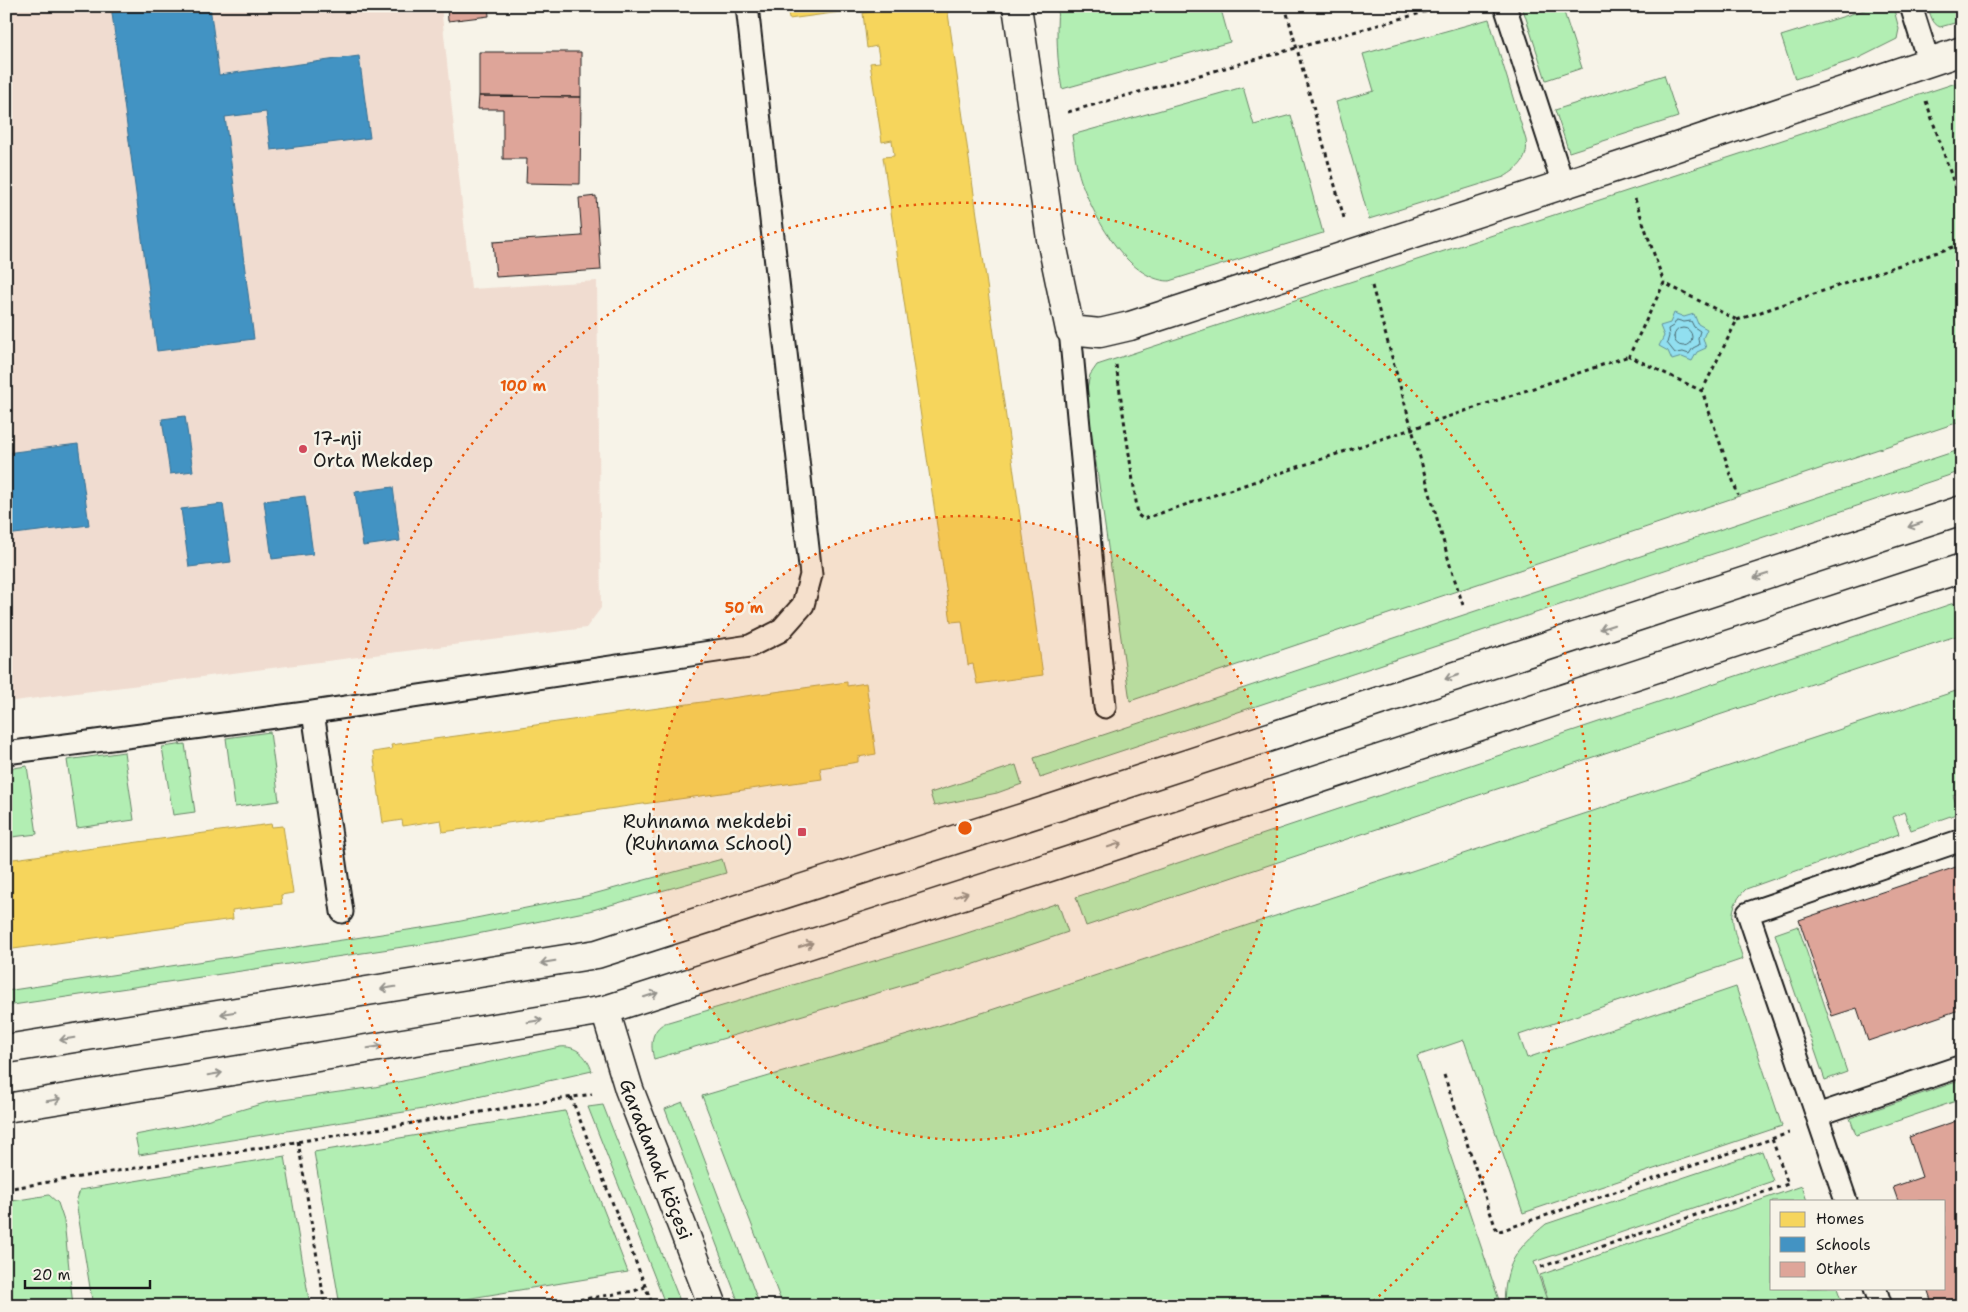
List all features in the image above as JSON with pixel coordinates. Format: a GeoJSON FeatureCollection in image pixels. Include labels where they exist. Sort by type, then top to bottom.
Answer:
{"type":"FeatureCollection","features":[{"type":"Feature","properties":{"kind":"main road"},"geometry":{"type":"LineString","coordinates":[[1017,6],[1051,240],[1070,330],[1100,332],[1130,326],[1962,51]]}},
{"type":"Feature","properties":{"kind":"main road"},"geometry":{"type":"LineString","coordinates":[[6,1049],[596,954],[1070,803],[1962,510]]}},
{"type":"Feature","properties":{"kind":"main road"},"geometry":{"type":"LineString","coordinates":[[6,1108],[605,1010],[1056,865],[1962,568]]}},
{"type":"Feature","properties":{"kind":"main road","name":"Garadamak köçesi"},"geometry":{"type":"LineString","coordinates":[[605,1010],[629,1089],[713,1306]]}},
{"type":"Feature","properties":{"kind":"lane"},"geometry":{"type":"LineString","coordinates":[[6,753],[313,712],[750,646],[780,631],[803,605],[811,575],[747,6]]}},
{"type":"Feature","properties":{"kind":"lane"},"geometry":{"type":"LineString","coordinates":[[1505,6],[1563,184]]}},
{"type":"Feature","properties":{"kind":"lane"},"geometry":{"type":"LineString","coordinates":[[1911,6],[1929,63]]}},
{"type":"Feature","properties":{"kind":"lane"},"geometry":{"type":"LineString","coordinates":[[1070,330],[1105,707]]}},
{"type":"Feature","properties":{"kind":"lane"},"geometry":{"type":"LineString","coordinates":[[313,712],[342,912]]}},
{"type":"Feature","properties":{"kind":"lane"},"geometry":{"type":"LineString","coordinates":[[1846,1200],[1748,913],[1962,840]]}},
{"type":"Feature","properties":{"kind":"lane"},"geometry":{"type":"LineString","coordinates":[[1817,1115],[1962,1066]]}},
{"type":"Feature","properties":{"kind":"lane"},"geometry":{"type":"LineString","coordinates":[[1876,1290],[1881,1306]]}},
{"type":"Feature","properties":{"kind":"path"},"geometry":{"type":"LineString","coordinates":[[1285,6],[1346,226]]}},
{"type":"Feature","properties":{"kind":"path"},"geometry":{"type":"LineString","coordinates":[[1067,112],[1446,6]]}},
{"type":"Feature","properties":{"kind":"path"},"geometry":{"type":"LineString","coordinates":[[1924,95],[1962,207]]}},
{"type":"Feature","properties":{"kind":"path"},"geometry":{"type":"LineString","coordinates":[[1632,190],[1664,283],[1737,320]]}},
{"type":"Feature","properties":{"kind":"path"},"geometry":{"type":"LineString","coordinates":[[1702,391],[1737,320],[1962,244]]}},
{"type":"Feature","properties":{"kind":"path"},"geometry":{"type":"LineString","coordinates":[[1369,277],[1450,565],[1463,604]]}},
{"type":"Feature","properties":{"kind":"path"},"geometry":{"type":"LineString","coordinates":[[1629,356],[1664,283]]}},
{"type":"Feature","properties":{"kind":"path"},"geometry":{"type":"LineString","coordinates":[[1116,360],[1138,515],[1143,519],[1629,356],[1702,391],[1738,495]]}},
{"type":"Feature","properties":{"kind":"path"},"geometry":{"type":"LineString","coordinates":[[1444,1075],[1497,1232],[1794,1131],[1817,1115]]}},
{"type":"Feature","properties":{"kind":"path"},"geometry":{"type":"LineString","coordinates":[[6,1189],[598,1093]]}},
{"type":"Feature","properties":{"kind":"path"},"geometry":{"type":"LineString","coordinates":[[572,1097],[653,1306]]}},
{"type":"Feature","properties":{"kind":"path"},"geometry":{"type":"LineString","coordinates":[[1541,1267],[1788,1184],[1772,1138]]}},
{"type":"Feature","properties":{"kind":"path"},"geometry":{"type":"LineString","coordinates":[[298,1141],[325,1306]]}},
{"type":"Feature","properties":{"kind":"path"},"geometry":{"type":"LineString","coordinates":[[540,1306],[634,1291],[645,1287]]}},
{"type":"Feature","properties":{"kind":"shaded area","name":"17-nji Orta Mekdep"},"geometry":{"type":"Polygon","coordinates":[[[6,6],[441,6],[471,289],[597,281],[601,608],[586,628],[6,702],[6,6]]]}},
{"type":"Feature","properties":{"kind":"green space"},"geometry":{"type":"Polygon","coordinates":[[[1058,6],[1220,6],[1230,42],[1062,89],[1057,48],[1058,6]]]}},
{"type":"Feature","properties":{"kind":"green space"},"geometry":{"type":"Polygon","coordinates":[[[1522,6],[1562,6],[1582,68],[1546,80],[1522,6]]]}},
{"type":"Feature","properties":{"kind":"green space"},"geometry":{"type":"Polygon","coordinates":[[[1877,6],[1893,6],[1899,29],[1897,39],[1859,58],[1795,79],[1781,36],[1877,6]]]}},
{"type":"Feature","properties":{"kind":"green space"},"geometry":{"type":"Polygon","coordinates":[[[1928,6],[1962,6],[1962,21],[1940,27],[1937,26],[1933,21],[1928,6]]]}},
{"type":"Feature","properties":{"kind":"green space"},"geometry":{"type":"Polygon","coordinates":[[[1489,19],[1526,140],[1526,153],[1522,162],[1504,177],[1369,219],[1336,102],[1374,91],[1363,54],[1489,19]]]}},
{"type":"Feature","properties":{"kind":"green space"},"geometry":{"type":"Polygon","coordinates":[[[1664,75],[1678,117],[1569,152],[1555,110],[1664,75]]]}},
{"type":"Feature","properties":{"kind":"green space"},"geometry":{"type":"Polygon","coordinates":[[[1962,81],[1962,421],[1130,701],[1086,393],[1090,375],[1097,365],[1962,81]]]}},
{"type":"Feature","properties":{"kind":"green space"},"geometry":{"type":"Polygon","coordinates":[[[1243,87],[1254,125],[1291,115],[1323,233],[1169,281],[1154,278],[1139,270],[1126,258],[1103,227],[1081,181],[1076,164],[1072,135],[1243,87]]]}},
{"type":"Feature","properties":{"kind":"green space"},"geometry":{"type":"Polygon","coordinates":[[[1962,449],[1962,471],[1040,778],[1034,758],[1962,449]]]}},
{"type":"Feature","properties":{"kind":"green space"},"geometry":{"type":"Polygon","coordinates":[[[1954,603],[1962,624],[1962,634],[1086,926],[1076,897],[1954,603]]]}},
{"type":"Feature","properties":{"kind":"green space"},"geometry":{"type":"Polygon","coordinates":[[[1962,689],[1962,791],[1953,795],[1959,813],[1911,830],[1904,812],[1893,817],[1899,834],[1746,889],[1739,897],[1733,914],[1734,931],[1743,959],[1519,1035],[1527,1058],[1736,987],[1782,1126],[1523,1213],[1464,1040],[1417,1056],[1501,1306],[783,1306],[702,1096],[985,1012],[1962,689]]]}},
{"type":"Feature","properties":{"kind":"green space"},"geometry":{"type":"Polygon","coordinates":[[[270,732],[279,801],[235,807],[226,738],[270,732]]]}},
{"type":"Feature","properties":{"kind":"green space"},"geometry":{"type":"Polygon","coordinates":[[[185,744],[195,812],[173,815],[162,747],[185,744]]]}},
{"type":"Feature","properties":{"kind":"green space"},"geometry":{"type":"Polygon","coordinates":[[[124,752],[134,820],[77,828],[67,760],[124,752]]]}},
{"type":"Feature","properties":{"kind":"green space"},"geometry":{"type":"Polygon","coordinates":[[[1016,765],[1022,784],[997,793],[934,806],[930,793],[1016,765]]]}},
{"type":"Feature","properties":{"kind":"green space"},"geometry":{"type":"Polygon","coordinates":[[[27,766],[37,834],[12,837],[6,793],[6,769],[27,766]]]}},
{"type":"Feature","properties":{"kind":"green space"},"geometry":{"type":"Polygon","coordinates":[[[722,859],[726,873],[589,911],[443,941],[6,1006],[6,991],[441,925],[586,896],[722,859]]]}},
{"type":"Feature","properties":{"kind":"green space"},"geometry":{"type":"Polygon","coordinates":[[[1058,903],[1068,932],[969,966],[654,1059],[652,1043],[654,1034],[665,1023],[958,936],[1058,903]]]}},
{"type":"Feature","properties":{"kind":"green space"},"geometry":{"type":"Polygon","coordinates":[[[1798,926],[1847,1072],[1825,1080],[1775,934],[1798,926]]]}},
{"type":"Feature","properties":{"kind":"green space"},"geometry":{"type":"Polygon","coordinates":[[[560,1047],[571,1048],[584,1056],[592,1071],[429,1108],[139,1155],[135,1135],[189,1125],[268,1102],[375,1087],[560,1047]]]}},
{"type":"Feature","properties":{"kind":"green space"},"geometry":{"type":"Polygon","coordinates":[[[1962,1080],[1962,1099],[1856,1135],[1850,1118],[1962,1080]]]}},
{"type":"Feature","properties":{"kind":"green space"},"geometry":{"type":"Polygon","coordinates":[[[683,1102],[760,1306],[740,1306],[665,1109],[683,1102]]]}},
{"type":"Feature","properties":{"kind":"green space"},"geometry":{"type":"Polygon","coordinates":[[[603,1105],[682,1306],[666,1306],[588,1107],[603,1105]]]}},
{"type":"Feature","properties":{"kind":"green space"},"geometry":{"type":"Polygon","coordinates":[[[565,1111],[628,1272],[423,1306],[340,1306],[314,1152],[565,1111]]]}},
{"type":"Feature","properties":{"kind":"green space"},"geometry":{"type":"Polygon","coordinates":[[[1762,1151],[1773,1181],[1534,1262],[1549,1306],[1504,1306],[1507,1279],[1514,1259],[1526,1242],[1546,1224],[1762,1151]]]}},
{"type":"Feature","properties":{"kind":"green space"},"geometry":{"type":"Polygon","coordinates":[[[285,1156],[310,1306],[93,1306],[76,1202],[80,1190],[285,1156]]]}},
{"type":"Feature","properties":{"kind":"green space"},"geometry":{"type":"Polygon","coordinates":[[[1802,1186],[1807,1200],[1770,1200],[1770,1290],[1838,1290],[1843,1306],[1550,1306],[1540,1275],[1802,1186]]]}},
{"type":"Feature","properties":{"kind":"green space"},"geometry":{"type":"Polygon","coordinates":[[[49,1195],[58,1203],[64,1221],[73,1306],[6,1306],[6,1202],[49,1195]]]}},
{"type":"Feature","properties":{"kind":"water"},"geometry":{"type":"Polygon","coordinates":[[[1674,313],[1684,317],[1694,314],[1698,324],[1707,329],[1703,338],[1706,348],[1697,352],[1692,361],[1682,357],[1672,360],[1668,351],[1659,346],[1664,336],[1660,326],[1670,323],[1674,313]]]}},
{"type":"Feature","properties":{"kind":"building: Homes"},"geometry":{"type":"Polygon","coordinates":[[[787,6],[878,6],[878,7],[789,19],[787,6]]]}},
{"type":"Feature","properties":{"kind":"building: Homes"},"geometry":{"type":"Polygon","coordinates":[[[912,6],[947,6],[1043,675],[977,684],[973,664],[968,665],[962,621],[951,622],[883,157],[894,156],[892,140],[882,142],[870,63],[880,62],[877,46],[867,48],[863,13],[912,6]]]}},
{"type":"Feature","properties":{"kind":"building: Homes"},"geometry":{"type":"Polygon","coordinates":[[[847,682],[847,686],[866,683],[876,754],[858,757],[858,762],[820,768],[822,779],[443,832],[441,820],[403,826],[402,820],[383,823],[373,752],[392,749],[391,745],[847,682]]]}},
{"type":"Feature","properties":{"kind":"building: Homes"},"geometry":{"type":"Polygon","coordinates":[[[271,824],[272,827],[283,826],[293,893],[281,895],[282,904],[232,910],[233,919],[6,950],[6,860],[271,824]]]}},
{"type":"Feature","properties":{"kind":"building: Schools"},"geometry":{"type":"Polygon","coordinates":[[[111,6],[210,6],[219,75],[359,56],[370,138],[271,150],[266,112],[225,117],[254,339],[157,351],[111,6]]]}},
{"type":"Feature","properties":{"kind":"building: Schools"},"geometry":{"type":"Polygon","coordinates":[[[185,416],[193,471],[170,474],[162,419],[185,416]]]}},
{"type":"Feature","properties":{"kind":"building: Schools"},"geometry":{"type":"Polygon","coordinates":[[[78,444],[89,525],[6,535],[6,453],[78,444]]]}},
{"type":"Feature","properties":{"kind":"building: Schools"},"geometry":{"type":"Polygon","coordinates":[[[393,487],[400,541],[363,546],[355,492],[393,487]]]}},
{"type":"Feature","properties":{"kind":"building: Schools"},"geometry":{"type":"Polygon","coordinates":[[[305,496],[313,554],[272,559],[264,501],[305,496]]]}},
{"type":"Feature","properties":{"kind":"building: Schools"},"geometry":{"type":"Polygon","coordinates":[[[223,504],[231,562],[189,567],[181,509],[223,504]]]}},
{"type":"Feature","properties":{"kind":"building: Other"},"geometry":{"type":"Polygon","coordinates":[[[447,6],[488,6],[489,16],[448,21],[447,6]]]}},
{"type":"Feature","properties":{"kind":"building: Other"},"geometry":{"type":"Polygon","coordinates":[[[479,52],[581,52],[581,97],[479,96],[479,52]]]}},
{"type":"Feature","properties":{"kind":"building: Other"},"geometry":{"type":"Polygon","coordinates":[[[479,96],[581,97],[580,184],[526,183],[527,159],[503,159],[503,109],[478,109],[479,96]]]}},
{"type":"Feature","properties":{"kind":"building: Other"},"geometry":{"type":"Polygon","coordinates":[[[596,196],[601,270],[496,277],[493,242],[582,236],[579,198],[596,196]]]}},
{"type":"Feature","properties":{"kind":"building: Other"},"geometry":{"type":"Polygon","coordinates":[[[1962,865],[1962,1009],[1868,1041],[1857,1008],[1832,1016],[1799,920],[1962,865]]]}},
{"type":"Feature","properties":{"kind":"building: Other"},"geometry":{"type":"Polygon","coordinates":[[[1962,1119],[1962,1306],[1933,1306],[1928,1290],[1946,1290],[1946,1200],[1898,1200],[1893,1187],[1922,1177],[1909,1137],[1962,1119]]]}},
{"type":"Feature","properties":{"kind":"place","name":"17-nji Orta Mekdep"},"geometry":{"type":"Point","coordinates":[303,449]}},
{"type":"Feature","properties":{"kind":"place","name":"Ruhnama mekdebi (Ruhnama School)"},"geometry":{"type":"Point","coordinates":[802,832]}}]}
